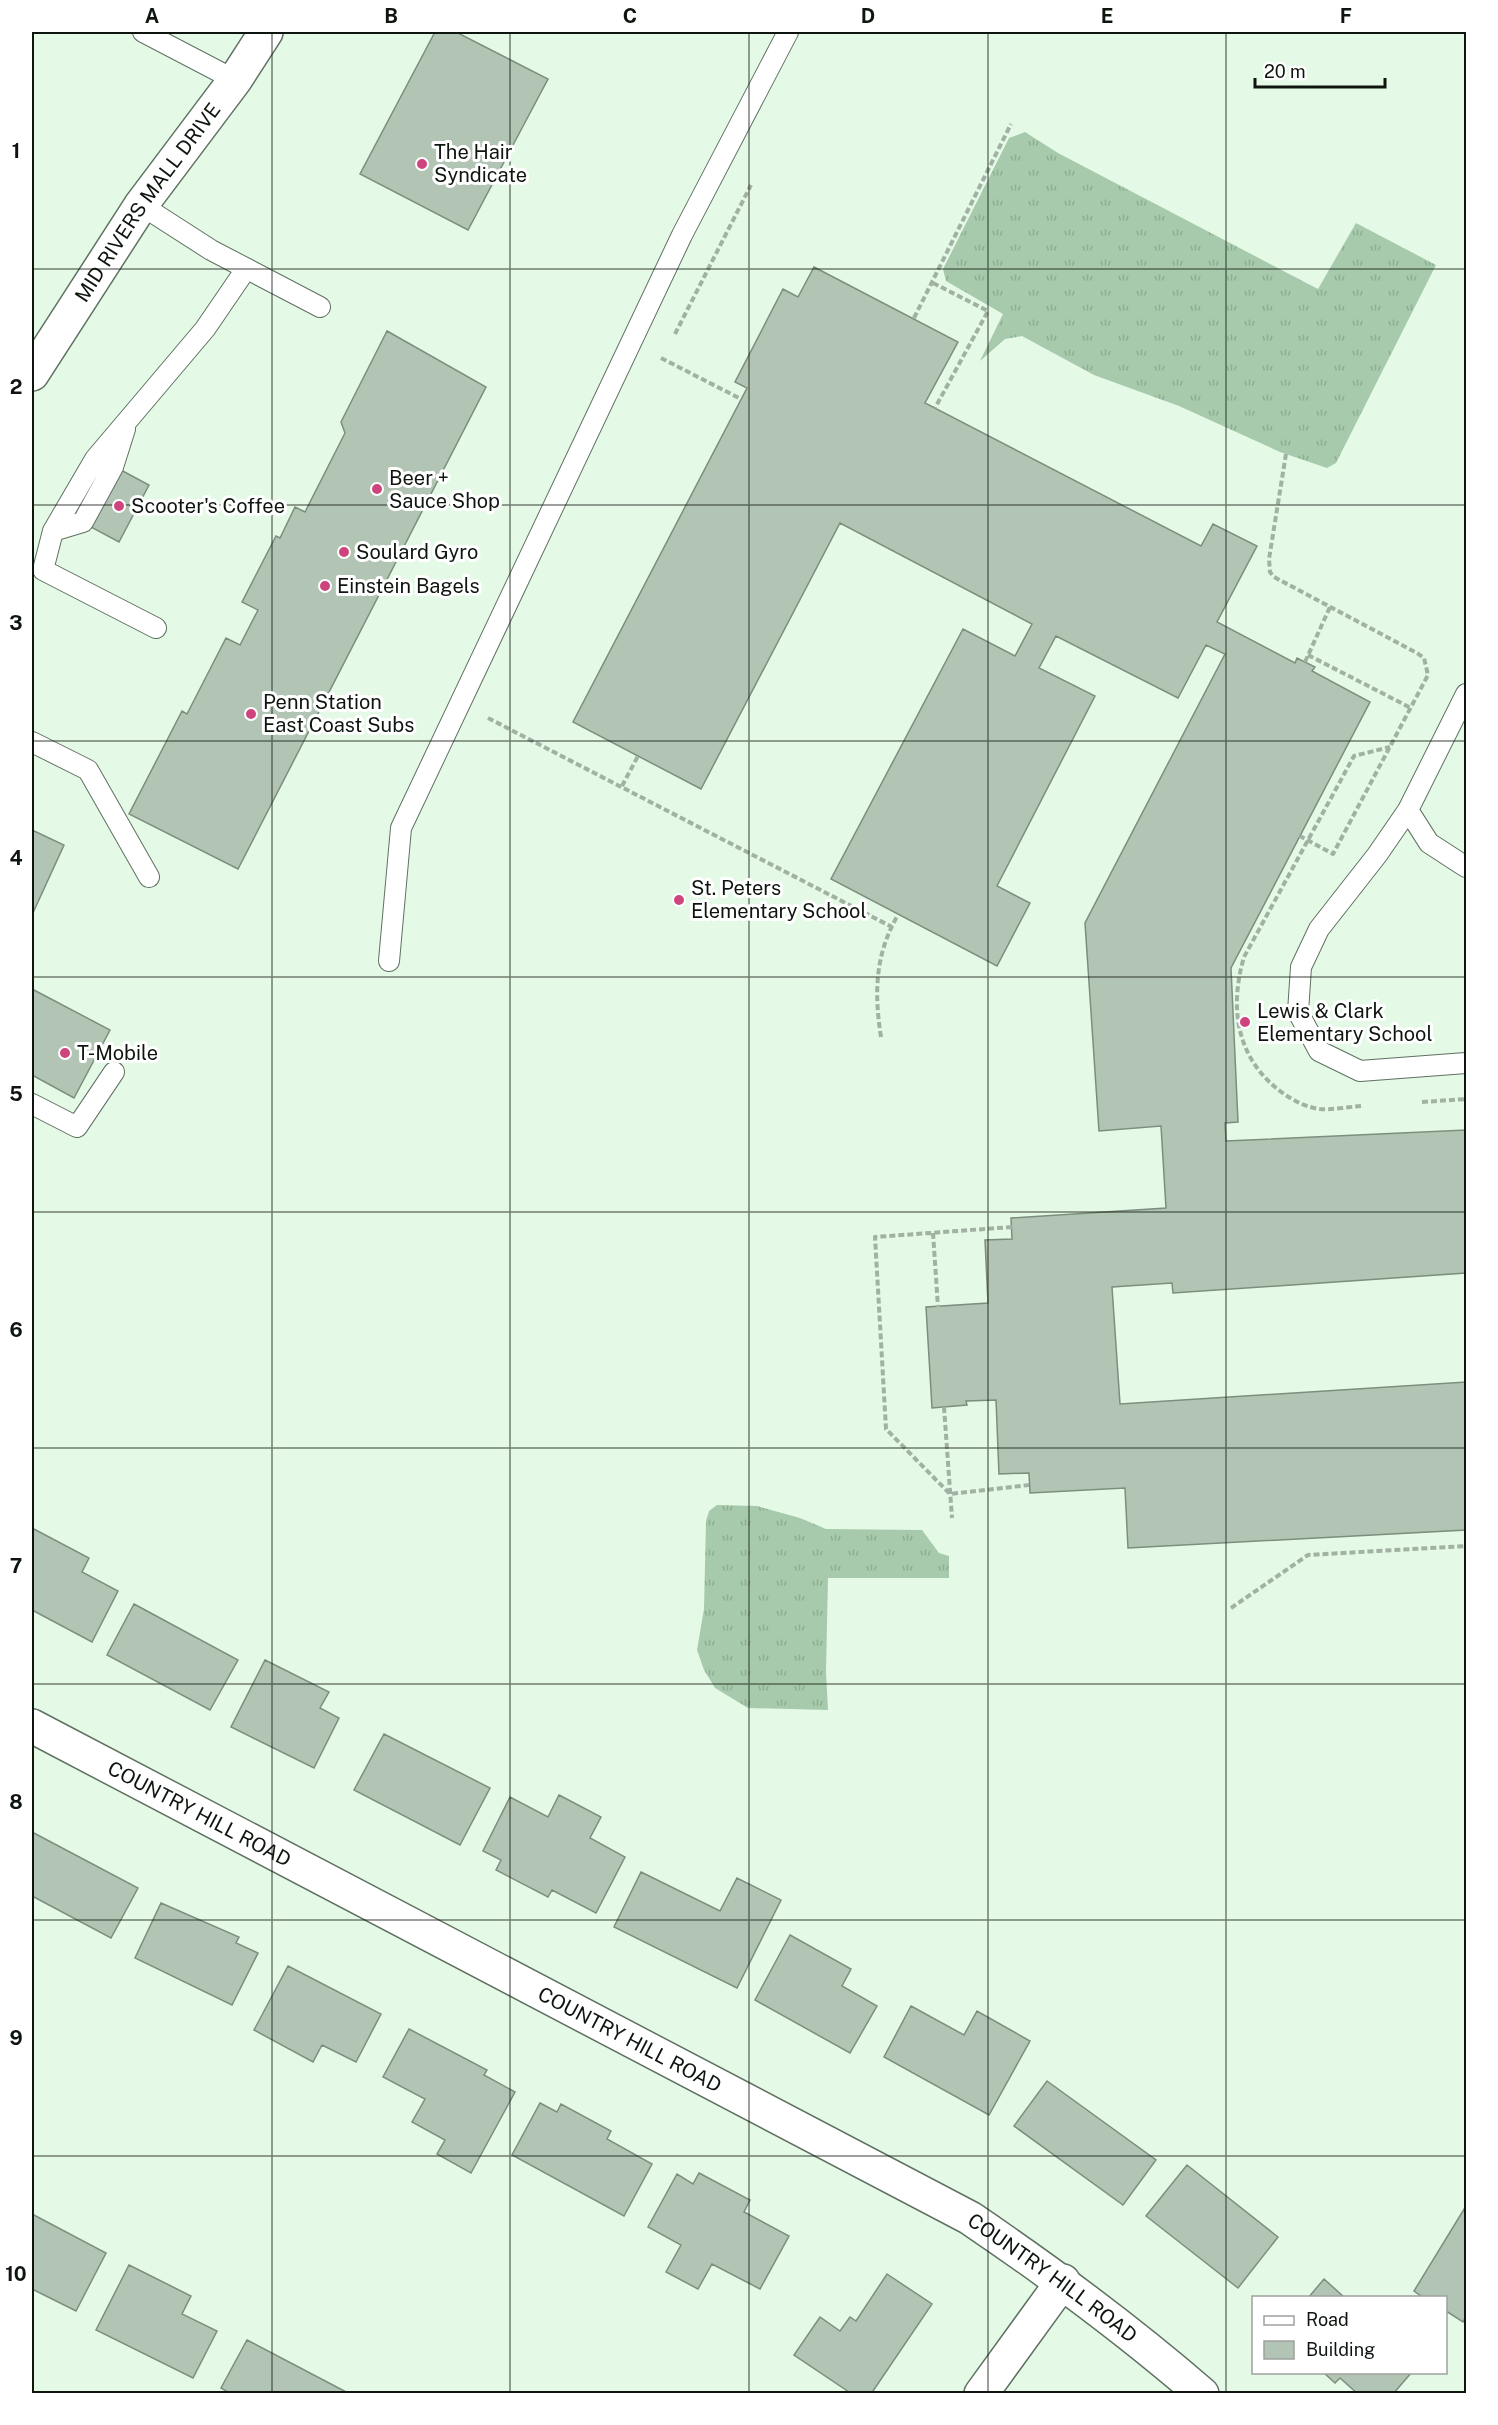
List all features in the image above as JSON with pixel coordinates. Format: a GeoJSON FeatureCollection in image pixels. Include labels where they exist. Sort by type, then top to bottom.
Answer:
{"type":"FeatureCollection","features":[{"type":"Feature","properties":{"kind":"street","name":"MID RIVERS MALL DRIVE"},"geometry":{"type":"LineString","coordinates":[[32,374],[141,205],[235,80],[266,32]]}},
{"type":"Feature","properties":{"kind":"street","name":"COUNTRY HILL ROAD"},"geometry":{"type":"LineString","coordinates":[[32,1726],[970,2218],[1063,2281],[1131,2332],[1202,2394]]}},
{"type":"Feature","properties":{"kind":"street"},"geometry":{"type":"LineString","coordinates":[[981,2394],[1063,2281]]}},
{"type":"Feature","properties":{"kind":"lane"},"geometry":{"type":"LineString","coordinates":[[143,32],[235,80]]}},
{"type":"Feature","properties":{"kind":"lane"},"geometry":{"type":"LineString","coordinates":[[389,961],[401,828],[682,235],[788,32]]}},
{"type":"Feature","properties":{"kind":"lane"},"geometry":{"type":"LineString","coordinates":[[141,205],[246,269],[320,308]]}},
{"type":"Feature","properties":{"kind":"lane"},"geometry":{"type":"LineString","coordinates":[[156,628],[43,570],[53,531],[83,522],[113,467],[128,421],[205,329],[246,269]]}},
{"type":"Feature","properties":{"kind":"lane"},"geometry":{"type":"LineString","coordinates":[[1467,694],[1408,810],[1377,855],[1319,929],[1301,967],[1298,1012],[1319,1052],[1360,1071],[1467,1063]]}},
{"type":"Feature","properties":{"kind":"lane"},"geometry":{"type":"LineString","coordinates":[[32,742],[88,770],[149,877]]}},
{"type":"Feature","properties":{"kind":"lane"},"geometry":{"type":"LineString","coordinates":[[1408,810],[1429,843],[1467,867]]}},
{"type":"Feature","properties":{"kind":"lane"},"geometry":{"type":"LineString","coordinates":[[32,1104],[77,1127],[114,1072]]}},
{"type":"Feature","properties":{"kind":"path"},"geometry":{"type":"LineString","coordinates":[[914,318],[1011,124]]}},
{"type":"Feature","properties":{"kind":"path"},"geometry":{"type":"LineString","coordinates":[[672,339],[751,185]]}},
{"type":"Feature","properties":{"kind":"path"},"geometry":{"type":"LineString","coordinates":[[933,284],[988,311],[935,408]]}},
{"type":"Feature","properties":{"kind":"path"},"geometry":{"type":"LineString","coordinates":[[631,343],[741,399]]}},
{"type":"Feature","properties":{"kind":"path"},"geometry":{"type":"LineString","coordinates":[[657,369],[667,349]]}},
{"type":"Feature","properties":{"kind":"path"},"geometry":{"type":"LineString","coordinates":[[1286,454],[1269,559],[1270,572],[1274,577],[1424,658],[1428,675],[1334,854],[1300,836]]}},
{"type":"Feature","properties":{"kind":"path"},"geometry":{"type":"LineString","coordinates":[[1305,662],[1330,607]]}},
{"type":"Feature","properties":{"kind":"path"},"geometry":{"type":"LineString","coordinates":[[1308,656],[1411,708]]}},
{"type":"Feature","properties":{"kind":"path"},"geometry":{"type":"LineString","coordinates":[[460,705],[512,728],[892,927]]}},
{"type":"Feature","properties":{"kind":"path"},"geometry":{"type":"LineString","coordinates":[[622,786],[638,756]]}},
{"type":"Feature","properties":{"kind":"path"},"geometry":{"type":"LineString","coordinates":[[881,1037],[876,991],[877,969],[898,915]]}},
{"type":"Feature","properties":{"kind":"path"},"geometry":{"type":"LineString","coordinates":[[950,1494],[886,1429],[875,1237],[1012,1227]]}},
{"type":"Feature","properties":{"kind":"path"},"geometry":{"type":"LineString","coordinates":[[933,1233],[938,1306]]}},
{"type":"Feature","properties":{"kind":"path"},"geometry":{"type":"LineString","coordinates":[[944,1407],[952,1518]]}},
{"type":"Feature","properties":{"kind":"path"},"geometry":{"type":"LineString","coordinates":[[950,1494],[1029,1485]]}},
{"type":"Feature","properties":{"kind":"path"},"geometry":{"type":"LineString","coordinates":[[1231,1608],[1308,1555],[1467,1546]]}},
{"type":"Feature","properties":{"kind":"green space"},"geometry":{"type":"Polygon","coordinates":[[[1025,132],[1058,153],[1318,289],[1356,223],[1436,265],[1336,463],[1327,468],[1280,452],[1179,406],[1094,375],[1022,336],[1005,339],[980,361],[1003,314],[946,281],[943,269],[1009,138],[1025,132]]]}},
{"type":"Feature","properties":{"kind":"green space"},"geometry":{"type":"Polygon","coordinates":[[[717,1505],[757,1506],[800,1518],[826,1529],[922,1530],[939,1553],[949,1556],[949,1578],[828,1578],[826,1672],[828,1710],[748,1708],[715,1688],[704,1670],[697,1650],[704,1609],[706,1521],[709,1511],[717,1505]]]}},
{"type":"Feature","properties":{"kind":"building"},"geometry":{"type":"Polygon","coordinates":[[[435,32],[456,32],[548,79],[468,230],[360,174],[435,32]]]}},
{"type":"Feature","properties":{"kind":"building"},"geometry":{"type":"Polygon","coordinates":[[[814,267],[958,342],[925,403],[1201,546],[1213,524],[1257,546],[1217,622],[1295,663],[1297,658],[1315,667],[1312,671],[1370,702],[1231,968],[1238,1122],[1225,1123],[1226,1141],[1466,1130],[1466,1273],[1173,1293],[1172,1283],[1112,1287],[1120,1404],[1466,1382],[1466,1530],[1128,1548],[1125,1488],[1030,1493],[1029,1473],[999,1474],[996,1400],[966,1401],[967,1405],[932,1408],[926,1307],[988,1303],[985,1240],[1012,1239],[1011,1218],[1166,1208],[1161,1126],[1099,1131],[1085,923],[1225,654],[1206,645],[1178,698],[1056,636],[1039,668],[1095,696],[997,886],[1030,903],[997,966],[831,879],[963,629],[1015,656],[1032,624],[840,523],[701,789],[573,722],[747,388],[735,382],[783,289],[798,297],[814,267]]]}},
{"type":"Feature","properties":{"kind":"building"},"geometry":{"type":"Polygon","coordinates":[[[387,331],[486,387],[238,869],[129,814],[182,711],[187,714],[226,638],[240,645],[258,610],[242,602],[276,536],[280,538],[295,507],[305,512],[345,433],[341,422],[387,331]]]}},
{"type":"Feature","properties":{"kind":"building","name":"Scooter's Coffee"},"geometry":{"type":"Polygon","coordinates":[[[119,469],[149,485],[119,542],[89,526],[119,469]]]}},
{"type":"Feature","properties":{"kind":"building"},"geometry":{"type":"Polygon","coordinates":[[[32,830],[64,845],[32,915],[32,830]]]}},
{"type":"Feature","properties":{"kind":"building","name":"T-Mobile"},"geometry":{"type":"Polygon","coordinates":[[[32,989],[110,1030],[74,1098],[32,1075],[32,989]]]}},
{"type":"Feature","properties":{"kind":"building"},"geometry":{"type":"Polygon","coordinates":[[[32,1528],[89,1558],[82,1572],[118,1591],[92,1642],[32,1610],[32,1528]]]}},
{"type":"Feature","properties":{"kind":"building"},"geometry":{"type":"Polygon","coordinates":[[[134,1604],[238,1660],[210,1710],[107,1655],[134,1604]]]}},
{"type":"Feature","properties":{"kind":"building"},"geometry":{"type":"Polygon","coordinates":[[[265,1660],[329,1692],[320,1708],[339,1718],[314,1768],[231,1727],[265,1660]]]}},
{"type":"Feature","properties":{"kind":"building"},"geometry":{"type":"Polygon","coordinates":[[[384,1734],[490,1788],[460,1845],[354,1790],[384,1734]]]}},
{"type":"Feature","properties":{"kind":"building"},"geometry":{"type":"Polygon","coordinates":[[[559,1795],[601,1817],[590,1838],[625,1857],[596,1913],[552,1890],[548,1897],[496,1870],[501,1860],[483,1851],[510,1797],[548,1817],[559,1795]]]}},
{"type":"Feature","properties":{"kind":"building"},"geometry":{"type":"Polygon","coordinates":[[[32,1832],[138,1888],[111,1938],[32,1896],[32,1832]]]}},
{"type":"Feature","properties":{"kind":"building"},"geometry":{"type":"Polygon","coordinates":[[[641,1872],[720,1911],[737,1878],[781,1900],[737,1988],[614,1927],[641,1872]]]}},
{"type":"Feature","properties":{"kind":"building"},"geometry":{"type":"Polygon","coordinates":[[[161,1903],[239,1937],[236,1943],[258,1953],[232,2005],[135,1958],[161,1903]]]}},
{"type":"Feature","properties":{"kind":"building"},"geometry":{"type":"Polygon","coordinates":[[[790,1935],[851,1969],[842,1986],[877,2006],[850,2053],[755,2000],[790,1935]]]}},
{"type":"Feature","properties":{"kind":"building"},"geometry":{"type":"Polygon","coordinates":[[[288,1966],[381,2014],[356,2062],[322,2045],[313,2062],[254,2030],[288,1966]]]}},
{"type":"Feature","properties":{"kind":"building"},"geometry":{"type":"Polygon","coordinates":[[[911,2006],[964,2035],[977,2011],[1030,2041],[989,2115],[884,2057],[911,2006]]]}},
{"type":"Feature","properties":{"kind":"building"},"geometry":{"type":"Polygon","coordinates":[[[409,2029],[487,2070],[484,2075],[515,2092],[471,2173],[437,2154],[445,2140],[412,2122],[425,2099],[383,2077],[409,2029]]]}},
{"type":"Feature","properties":{"kind":"building"},"geometry":{"type":"Polygon","coordinates":[[[1047,2081],[1156,2160],[1123,2205],[1014,2126],[1047,2081]]]}},
{"type":"Feature","properties":{"kind":"building"},"geometry":{"type":"Polygon","coordinates":[[[540,2103],[557,2112],[561,2104],[611,2131],[607,2139],[652,2164],[624,2216],[512,2155],[540,2103]]]}},
{"type":"Feature","properties":{"kind":"building"},"geometry":{"type":"Polygon","coordinates":[[[1187,2165],[1278,2237],[1238,2288],[1146,2216],[1187,2165]]]}},
{"type":"Feature","properties":{"kind":"building"},"geometry":{"type":"Polygon","coordinates":[[[699,2173],[750,2200],[744,2212],[789,2236],[760,2289],[712,2264],[698,2289],[666,2272],[681,2245],[648,2227],[677,2174],[693,2184],[699,2173]]]}},
{"type":"Feature","properties":{"kind":"building"},"geometry":{"type":"Polygon","coordinates":[[[1466,2206],[1466,2316],[1463,2322],[1447,2312],[1447,2296],[1421,2296],[1414,2291],[1466,2206]]]}},
{"type":"Feature","properties":{"kind":"building"},"geometry":{"type":"Polygon","coordinates":[[[32,2214],[106,2253],[76,2311],[32,2289],[32,2214]]]}},
{"type":"Feature","properties":{"kind":"building"},"geometry":{"type":"Polygon","coordinates":[[[129,2265],[191,2296],[182,2314],[217,2331],[193,2378],[96,2330],[129,2265]]]}},
{"type":"Feature","properties":{"kind":"building"},"geometry":{"type":"Polygon","coordinates":[[[887,2274],[932,2304],[871,2394],[852,2394],[794,2355],[820,2317],[840,2331],[850,2317],[856,2321],[887,2274]]]}},
{"type":"Feature","properties":{"kind":"building"},"geometry":{"type":"Polygon","coordinates":[[[1324,2279],[1343,2296],[1310,2296],[1324,2279]]]}},
{"type":"Feature","properties":{"kind":"building"},"geometry":{"type":"Polygon","coordinates":[[[247,2340],[350,2394],[231,2394],[221,2388],[247,2340]]]}},
{"type":"Feature","properties":{"kind":"building"},"geometry":{"type":"Polygon","coordinates":[[[1325,2374],[1410,2374],[1393,2394],[1358,2394],[1340,2378],[1335,2383],[1325,2374]]]}},
{"type":"Feature","properties":{"kind":"place","name":"The Hair Syndicate"},"geometry":{"type":"Point","coordinates":[422,164]}},
{"type":"Feature","properties":{"kind":"place","name":"Beer + Sauce Shop"},"geometry":{"type":"Point","coordinates":[377,489]}},
{"type":"Feature","properties":{"kind":"place","name":"Scooter's Coffee"},"geometry":{"type":"Point","coordinates":[119,506]}},
{"type":"Feature","properties":{"kind":"place","name":"Soulard Gyro"},"geometry":{"type":"Point","coordinates":[344,552]}},
{"type":"Feature","properties":{"kind":"place","name":"Einstein Bagels"},"geometry":{"type":"Point","coordinates":[325,586]}},
{"type":"Feature","properties":{"kind":"place","name":"Penn Station East Coast Subs"},"geometry":{"type":"Point","coordinates":[251,714]}},
{"type":"Feature","properties":{"kind":"place","name":"St. Peters Elementary School"},"geometry":{"type":"Point","coordinates":[679,900]}},
{"type":"Feature","properties":{"kind":"place","name":"Lewis & Clark Elementary School"},"geometry":{"type":"Point","coordinates":[1245,1022]}},
{"type":"Feature","properties":{"kind":"place","name":"T-Mobile"},"geometry":{"type":"Point","coordinates":[65,1053]}}]}
